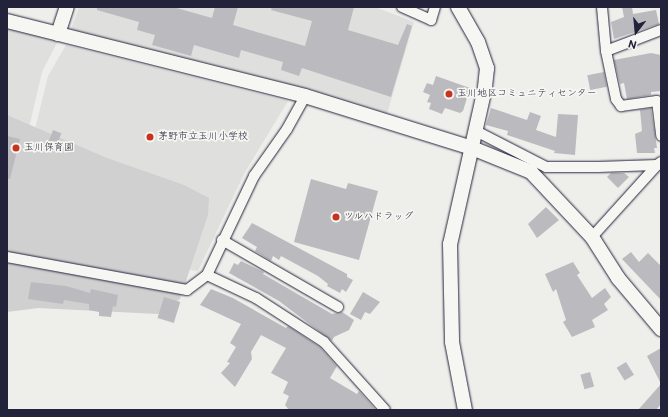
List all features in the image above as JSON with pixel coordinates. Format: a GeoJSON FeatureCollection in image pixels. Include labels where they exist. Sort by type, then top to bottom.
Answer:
{"type":"FeatureCollection","features":[{"type":"Feature","properties":{"kind":"street"},"geometry":{"type":"LineString","coordinates":[[402,7],[430,20],[435,7]]}},
{"type":"Feature","properties":{"kind":"street"},"geometry":{"type":"LineString","coordinates":[[458,7],[478,42],[487,68],[485,88],[474,130],[472,148],[450,244],[452,342],[465,410]]}},
{"type":"Feature","properties":{"kind":"street"},"geometry":{"type":"LineString","coordinates":[[602,7],[606,51],[616,99],[621,106],[659,100],[661,136]]}},
{"type":"Feature","properties":{"kind":"street"},"geometry":{"type":"LineString","coordinates":[[58,34],[64,9]]}},
{"type":"Feature","properties":{"kind":"street"},"geometry":{"type":"LineString","coordinates":[[7,21],[306,96],[472,148],[531,172],[592,237],[618,278],[661,329]]}},
{"type":"Feature","properties":{"kind":"street"},"geometry":{"type":"LineString","coordinates":[[606,51],[661,30]]}},
{"type":"Feature","properties":{"kind":"street"},"geometry":{"type":"LineString","coordinates":[[7,257],[187,290],[207,275],[222,240],[254,176],[287,129],[306,96]]}},
{"type":"Feature","properties":{"kind":"street"},"geometry":{"type":"LineString","coordinates":[[474,130],[546,167],[659,163]]}},
{"type":"Feature","properties":{"kind":"street"},"geometry":{"type":"LineString","coordinates":[[592,237],[659,163]]}},
{"type":"Feature","properties":{"kind":"street"},"geometry":{"type":"LineString","coordinates":[[222,240],[338,307]]}},
{"type":"Feature","properties":{"kind":"street"},"geometry":{"type":"LineString","coordinates":[[207,275],[256,298],[324,342],[385,410]]}},
{"type":"Feature","properties":{"kind":"shaded area"},"geometry":{"type":"Polygon","coordinates":[[[79,7],[375,7],[414,22],[387,114],[70,32],[79,7]]]}},
{"type":"Feature","properties":{"kind":"shaded area","name":"玉川保育園"},"geometry":{"type":"Polygon","coordinates":[[[7,25],[59,39],[42,72],[7,223],[7,25]]]}},
{"type":"Feature","properties":{"kind":"shaded area","name":"茅野市立玉川小学校"},"geometry":{"type":"Polygon","coordinates":[[[66,45],[288,101],[244,174],[198,271],[21,245],[14,215],[48,76],[66,45]]]}},
{"type":"Feature","properties":{"kind":"shaded area"},"geometry":{"type":"Polygon","coordinates":[[[7,115],[107,158],[184,185],[209,198],[208,215],[180,299],[158,314],[38,308],[7,312],[7,115]]]}},
{"type":"Feature","properties":{"kind":"building"},"geometry":{"type":"Polygon","coordinates":[[[97,7],[173,7],[212,18],[215,7],[238,7],[233,25],[305,46],[312,21],[271,10],[272,7],[354,7],[348,30],[398,45],[407,24],[412,26],[391,97],[302,68],[299,76],[281,70],[283,62],[241,50],[239,58],[194,45],[191,56],[152,45],[155,35],[137,30],[139,22],[97,10],[97,7]]]}},
{"type":"Feature","properties":{"kind":"building"},"geometry":{"type":"Polygon","coordinates":[[[622,7],[632,7],[633,14],[656,10],[659,24],[614,39],[611,22],[624,17],[622,7]]]}},
{"type":"Feature","properties":{"kind":"building"},"geometry":{"type":"Polygon","coordinates":[[[651,53],[661,55],[661,91],[651,92],[651,95],[627,99],[624,83],[620,84],[614,60],[651,53]]]}},
{"type":"Feature","properties":{"kind":"building"},"geometry":{"type":"Polygon","coordinates":[[[604,72],[607,87],[590,90],[587,75],[604,72]]]}},
{"type":"Feature","properties":{"kind":"building","name":"玉川地区コミュニティセンター"},"geometry":{"type":"Polygon","coordinates":[[[436,76],[470,88],[463,111],[460,113],[445,108],[442,114],[429,109],[431,103],[427,102],[430,95],[423,92],[427,83],[433,85],[436,76]]]}},
{"type":"Feature","properties":{"kind":"building"},"geometry":{"type":"Polygon","coordinates":[[[491,108],[527,120],[530,112],[541,116],[536,130],[556,137],[558,114],[578,115],[575,155],[554,153],[555,151],[507,135],[508,131],[486,125],[491,108]]]}},
{"type":"Feature","properties":{"kind":"building"},"geometry":{"type":"Polygon","coordinates":[[[651,108],[657,148],[654,148],[655,153],[637,153],[635,134],[642,131],[640,110],[630,111],[651,108]]]}},
{"type":"Feature","properties":{"kind":"building"},"geometry":{"type":"Polygon","coordinates":[[[53,130],[61,133],[55,151],[46,148],[53,130]]]}},
{"type":"Feature","properties":{"kind":"building"},"geometry":{"type":"Polygon","coordinates":[[[7,136],[20,139],[10,179],[7,178],[7,136]]]}},
{"type":"Feature","properties":{"kind":"building"},"geometry":{"type":"Polygon","coordinates":[[[611,173],[624,173],[629,177],[618,188],[607,177],[611,173]]]}},
{"type":"Feature","properties":{"kind":"building","name":"ツルハドラッグ"},"geometry":{"type":"Polygon","coordinates":[[[311,179],[346,189],[348,183],[378,191],[359,260],[294,242],[311,179]]]}},
{"type":"Feature","properties":{"kind":"building"},"geometry":{"type":"Polygon","coordinates":[[[546,207],[559,220],[537,238],[528,224],[546,207]]]}},
{"type":"Feature","properties":{"kind":"building"},"geometry":{"type":"Polygon","coordinates":[[[252,223],[347,274],[347,277],[353,280],[346,292],[342,289],[340,293],[327,286],[328,284],[318,276],[281,256],[279,260],[273,256],[271,261],[255,251],[257,247],[242,238],[252,223]]]}},
{"type":"Feature","properties":{"kind":"building"},"geometry":{"type":"Polygon","coordinates":[[[631,252],[639,262],[648,253],[661,266],[661,300],[622,259],[631,252]]]}},
{"type":"Feature","properties":{"kind":"building"},"geometry":{"type":"Polygon","coordinates":[[[241,261],[264,272],[263,274],[332,314],[342,312],[354,320],[349,330],[334,337],[332,341],[279,301],[229,273],[234,263],[238,265],[241,261]]]}},
{"type":"Feature","properties":{"kind":"building"},"geometry":{"type":"Polygon","coordinates":[[[573,262],[580,273],[577,275],[592,298],[605,288],[611,297],[604,304],[608,310],[592,320],[595,327],[572,337],[563,322],[566,320],[556,289],[553,292],[545,274],[573,262]]]}},
{"type":"Feature","properties":{"kind":"building"},"geometry":{"type":"Polygon","coordinates":[[[31,282],[66,286],[90,293],[91,289],[118,295],[116,307],[113,306],[111,317],[99,316],[99,312],[89,310],[89,304],[64,300],[63,304],[28,299],[31,282]]]}},
{"type":"Feature","properties":{"kind":"building"},"geometry":{"type":"Polygon","coordinates":[[[211,289],[233,298],[286,328],[288,326],[320,347],[337,366],[330,378],[357,394],[359,391],[376,410],[289,410],[285,405],[289,396],[283,393],[288,382],[271,373],[286,348],[261,335],[251,352],[252,359],[235,387],[221,373],[230,363],[227,362],[236,347],[230,343],[241,324],[200,305],[211,289]]]}},
{"type":"Feature","properties":{"kind":"building"},"geometry":{"type":"Polygon","coordinates":[[[363,292],[380,302],[370,314],[365,312],[361,320],[350,314],[363,292]]]}},
{"type":"Feature","properties":{"kind":"building"},"geometry":{"type":"Polygon","coordinates":[[[164,297],[180,302],[174,323],[158,318],[164,297]]]}},
{"type":"Feature","properties":{"kind":"building"},"geometry":{"type":"Polygon","coordinates":[[[661,348],[661,384],[647,356],[661,348]]]}},
{"type":"Feature","properties":{"kind":"building"},"geometry":{"type":"Polygon","coordinates":[[[626,362],[634,375],[625,381],[617,368],[626,362]]]}},
{"type":"Feature","properties":{"kind":"building"},"geometry":{"type":"Polygon","coordinates":[[[590,372],[594,386],[585,389],[580,375],[590,372]]]}},
{"type":"Feature","properties":{"kind":"building"},"geometry":{"type":"Polygon","coordinates":[[[661,384],[661,404],[656,410],[638,410],[661,384]]]}},
{"type":"Feature","properties":{"kind":"place","name":"玉川地区コミュニティセンター"},"geometry":{"type":"Point","coordinates":[449,94]}},
{"type":"Feature","properties":{"kind":"place","name":"茅野市立玉川小学校"},"geometry":{"type":"Point","coordinates":[150,137]}},
{"type":"Feature","properties":{"kind":"place","name":"玉川保育園"},"geometry":{"type":"Point","coordinates":[16,148]}},
{"type":"Feature","properties":{"kind":"place","name":"ツルハドラッグ"},"geometry":{"type":"Point","coordinates":[336,217]}}]}
